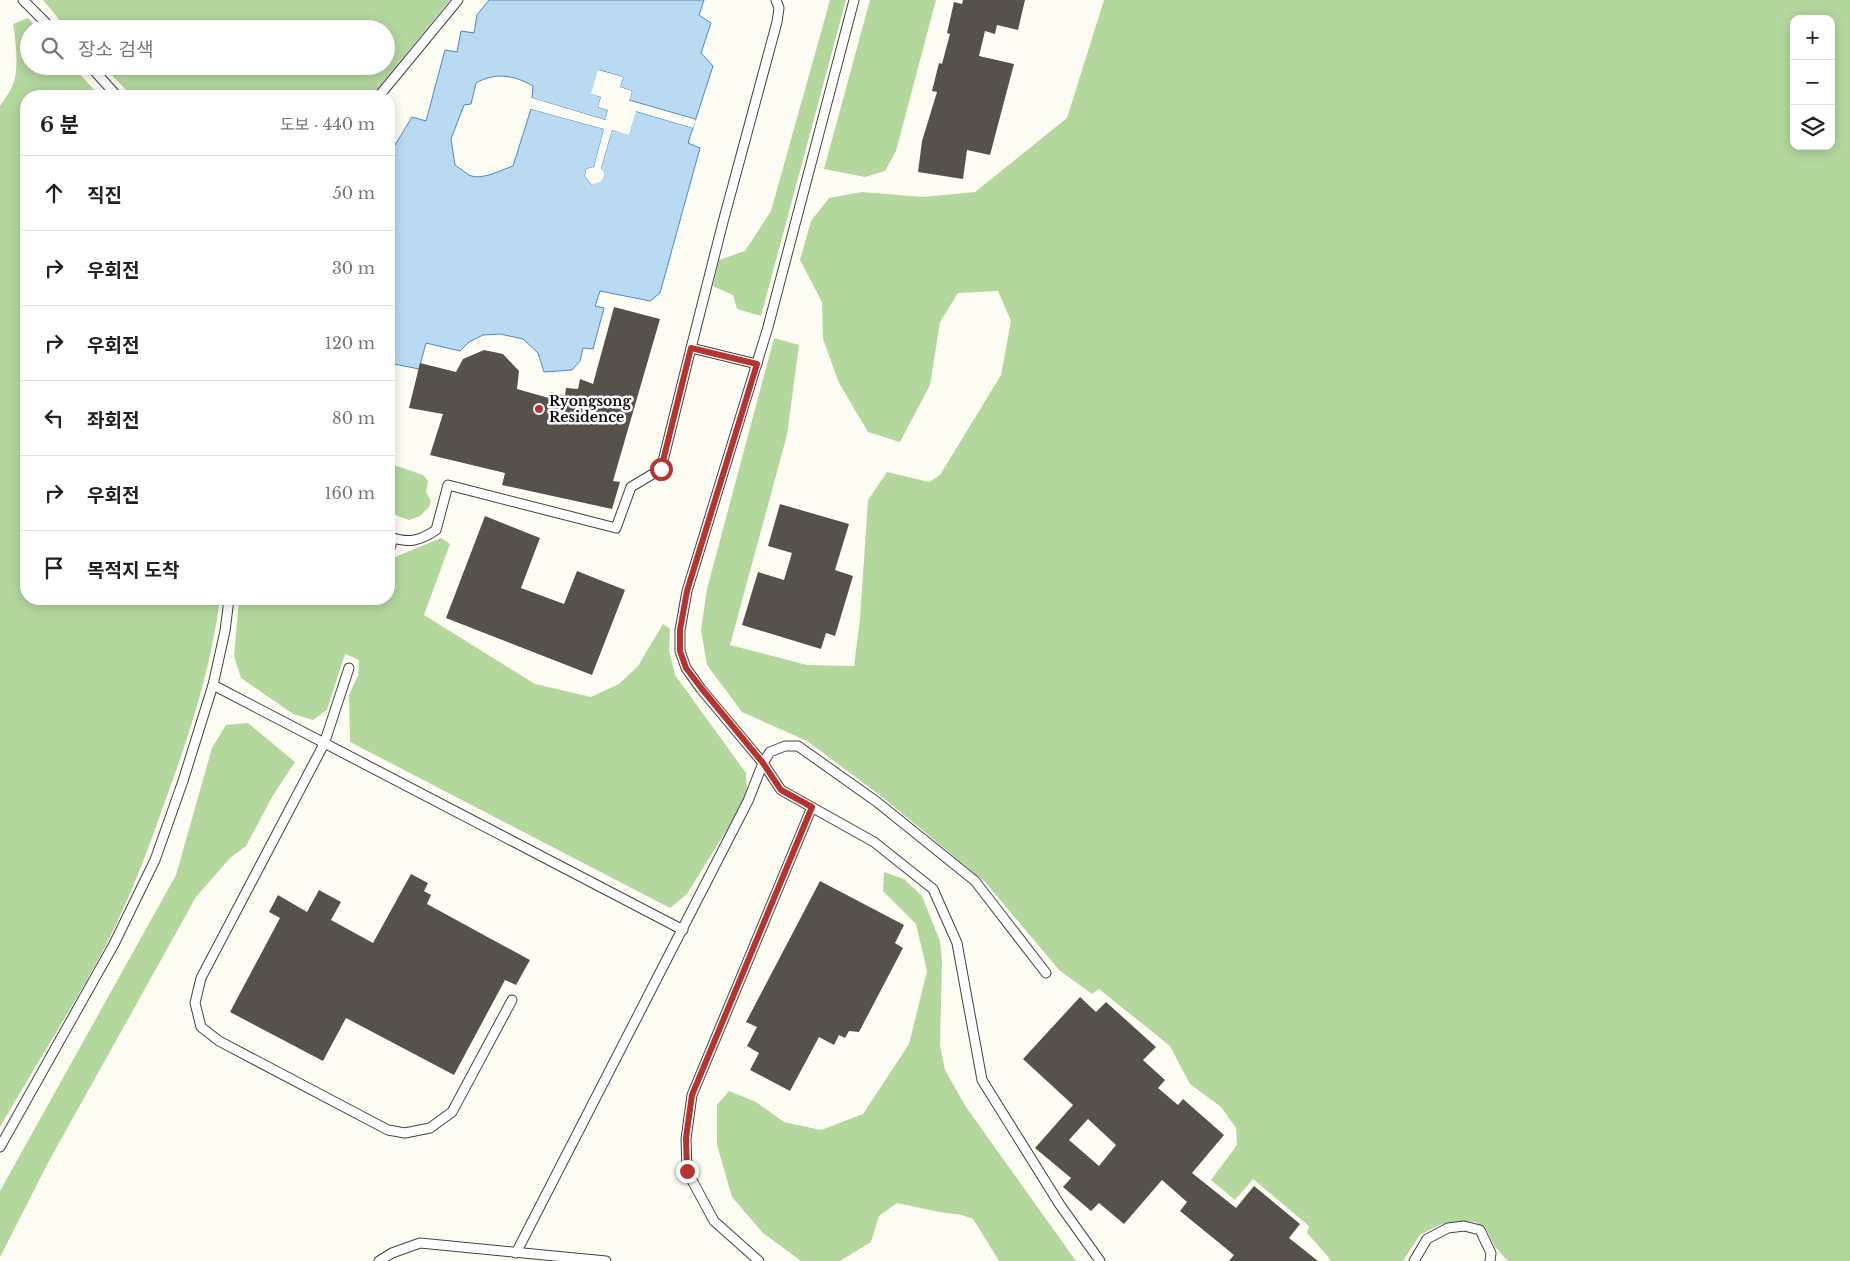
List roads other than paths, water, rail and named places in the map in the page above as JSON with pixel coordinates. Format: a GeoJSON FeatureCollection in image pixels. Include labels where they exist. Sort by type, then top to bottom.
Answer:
{"type":"FeatureCollection","features":[{"type":"Feature","properties":{"kind":"lane"},"geometry":{"type":"LineString","coordinates":[[23,0],[43,20]]}},
{"type":"Feature","properties":{"kind":"lane"},"geometry":{"type":"LineString","coordinates":[[384,90],[458,0]]}},
{"type":"Feature","properties":{"kind":"lane"},"geometry":{"type":"LineString","coordinates":[[395,539],[406,542],[425,538],[436,530],[448,485],[616,528],[631,487],[661,469],[723,222],[777,22],[778,8],[776,0]]}},
{"type":"Feature","properties":{"kind":"lane"},"geometry":{"type":"LineString","coordinates":[[854,0],[757,364],[687,591],[680,630],[680,651],[686,668],[763,763],[781,790],[874,842],[933,889],[957,943],[982,1080],[1060,1205],[1100,1261]]}},
{"type":"Feature","properties":{"kind":"lane"},"geometry":{"type":"LineString","coordinates":[[98,75],[112,90]]}},
{"type":"Feature","properties":{"kind":"lane"},"geometry":{"type":"LineString","coordinates":[[691,348],[757,364]]}},
{"type":"Feature","properties":{"kind":"lane"},"geometry":{"type":"LineString","coordinates":[[0,1147],[114,944],[155,860],[214,685],[228,605]]}},
{"type":"Feature","properties":{"kind":"lane"},"geometry":{"type":"LineString","coordinates":[[349,668],[324,744],[202,978],[196,1003],[202,1027],[219,1040],[388,1130],[405,1133],[430,1128],[452,1112],[512,1000]]}},
{"type":"Feature","properties":{"kind":"lane"},"geometry":{"type":"LineString","coordinates":[[214,685],[683,930]]}},
{"type":"Feature","properties":{"kind":"lane"},"geometry":{"type":"LineString","coordinates":[[516,1253],[683,930],[748,801],[763,763],[770,752],[786,746],[798,746],[877,802],[975,881],[1046,974]]}},
{"type":"Feature","properties":{"kind":"lane"},"geometry":{"type":"LineString","coordinates":[[759,1261],[714,1220],[687,1171],[686,1138],[692,1095],[812,807]]}},
{"type":"Feature","properties":{"kind":"lane"},"geometry":{"type":"LineString","coordinates":[[1414,1261],[1427,1239],[1448,1228],[1464,1226],[1480,1230],[1491,1253],[1490,1261]]}},
{"type":"Feature","properties":{"kind":"lane"},"geometry":{"type":"LineString","coordinates":[[379,1261],[392,1253],[420,1243],[606,1261]]}},
{"type":"Feature","properties":{"kind":"water"},"geometry":{"type":"Polygon","coordinates":[[[489,0],[704,0],[699,15],[711,23],[701,53],[713,66],[693,127],[695,119],[629,100],[632,91],[620,87],[623,77],[599,70],[592,94],[601,97],[598,107],[608,110],[605,120],[532,98],[533,86],[519,79],[504,76],[490,77],[476,83],[471,104],[464,105],[451,139],[455,165],[469,175],[479,177],[513,166],[531,109],[604,129],[594,167],[586,169],[585,176],[592,185],[604,177],[601,168],[612,130],[629,134],[635,111],[693,128],[688,143],[700,148],[660,293],[650,301],[600,291],[595,306],[604,308],[593,349],[583,348],[580,361],[572,370],[544,372],[538,353],[523,339],[500,334],[483,335],[469,342],[460,351],[426,343],[419,369],[395,364],[395,145],[412,117],[426,121],[445,50],[457,52],[461,31],[474,33],[477,15],[489,0]]]}},
{"type":"Feature","properties":{"kind":"place","name":"Ryongsong Residence"},"geometry":{"type":"Point","coordinates":[539,409]}}]}
